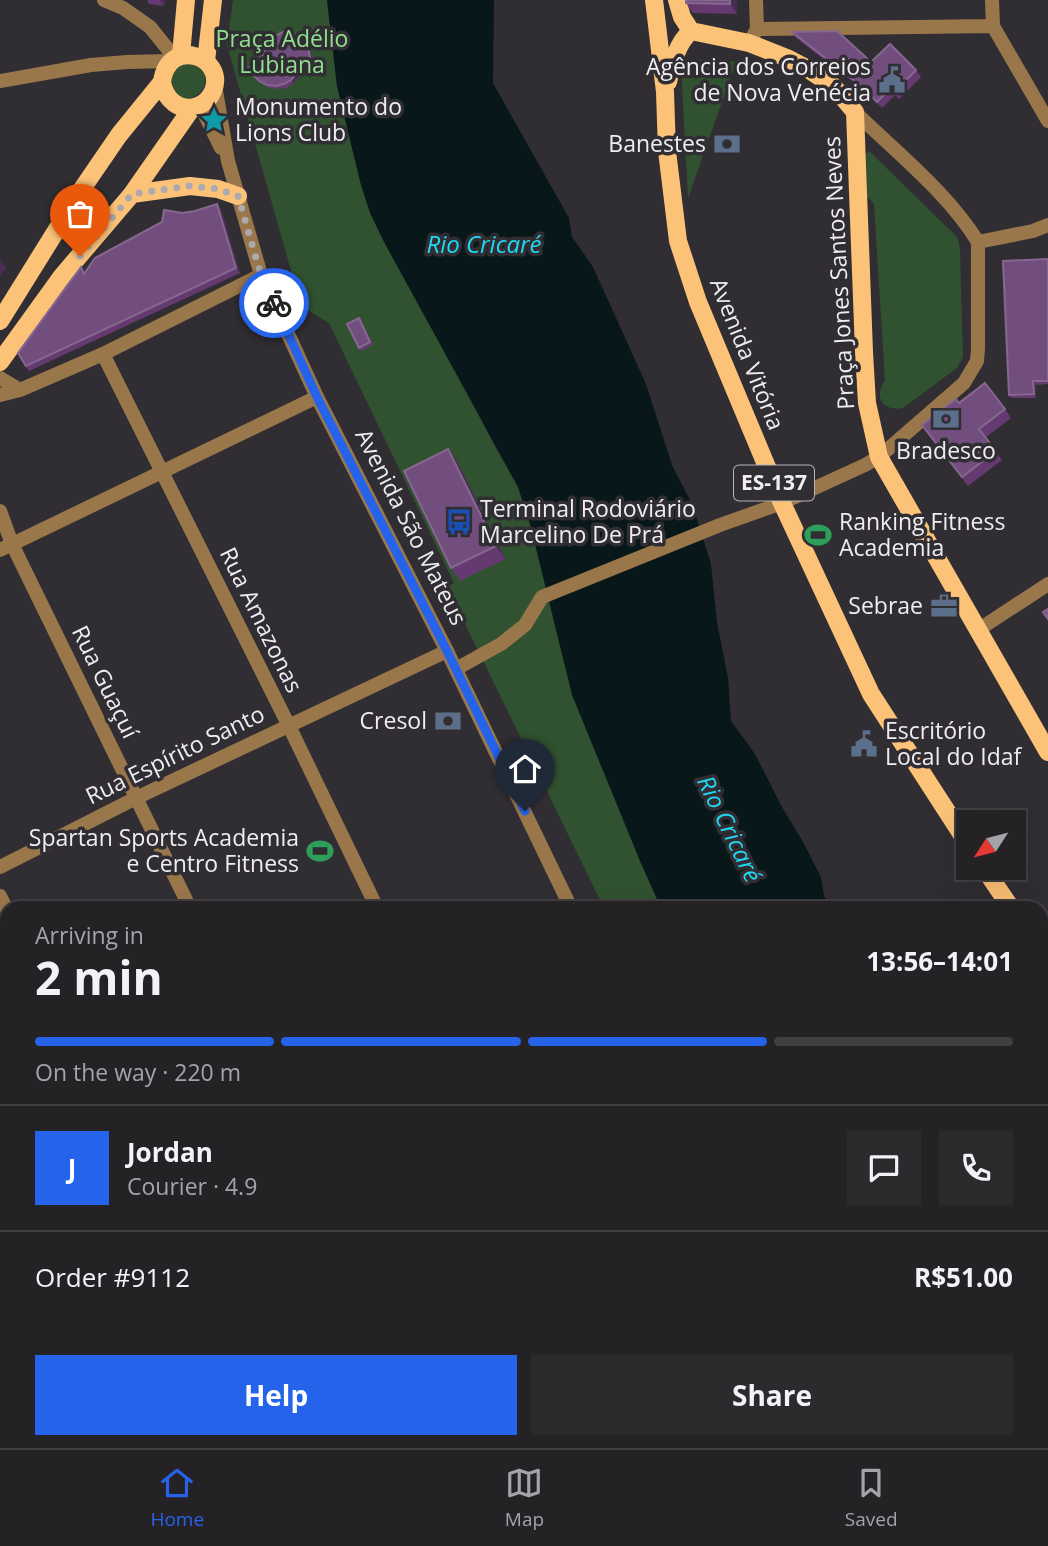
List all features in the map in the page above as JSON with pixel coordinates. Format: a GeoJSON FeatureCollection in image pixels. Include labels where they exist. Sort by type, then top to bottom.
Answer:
{"type":"FeatureCollection","features":[{"type":"Feature","properties":{"kind":"main road"},"geometry":{"type":"LineString","coordinates":[[176,58],[186,0]]}},
{"type":"Feature","properties":{"kind":"main road"},"geometry":{"type":"LineString","coordinates":[[206,61],[213,0]]}},
{"type":"Feature","properties":{"kind":"main road","name":"Avenida Vitória"},"geometry":{"type":"LineString","coordinates":[[654,0],[678,241],[698,302],[782,503],[871,694],[956,825]]}},
{"type":"Feature","properties":{"kind":"main road"},"geometry":{"type":"LineString","coordinates":[[677,0],[682,17],[691,31]]}},
{"type":"Feature","properties":{"kind":"main road"},"geometry":{"type":"LineString","coordinates":[[665,92],[680,45],[691,31],[753,36],[832,86],[855,112]]}},
{"type":"Feature","properties":{"kind":"main road"},"geometry":{"type":"LineString","coordinates":[[190,54],[206,61],[215,76],[215,85],[207,100],[196,106],[183,107],[175,104],[164,91],[163,72],[176,58],[190,54]]}},
{"type":"Feature","properties":{"kind":"main road"},"geometry":{"type":"LineString","coordinates":[[0,321],[84,186],[162,80]]}},
{"type":"Feature","properties":{"kind":"main road"},"geometry":{"type":"LineString","coordinates":[[0,362],[62,276],[132,194],[196,106]]}},
{"type":"Feature","properties":{"kind":"main road","name":"Praça Jones Santos Neves"},"geometry":{"type":"LineString","coordinates":[[855,112],[864,365],[867,403],[879,457],[1048,752]]}},
{"type":"Feature","properties":{"kind":"main road"},"geometry":{"type":"LineString","coordinates":[[132,194],[198,187],[218,189],[238,196]]}},
{"type":"Feature","properties":{"kind":"main road"},"geometry":{"type":"LineString","coordinates":[[992,880],[1006,901]]}},
{"type":"Feature","properties":{"kind":"street"},"geometry":{"type":"LineString","coordinates":[[104,0],[123,8],[150,27],[176,58]]}},
{"type":"Feature","properties":{"kind":"street"},"geometry":{"type":"LineString","coordinates":[[756,0],[753,36],[993,26]]}},
{"type":"Feature","properties":{"kind":"street"},"geometry":{"type":"LineString","coordinates":[[992,0],[993,26],[1048,121]]}},
{"type":"Feature","properties":{"kind":"street"},"geometry":{"type":"LineString","coordinates":[[0,81],[91,65],[176,58]]}},
{"type":"Feature","properties":{"kind":"street"},"geometry":{"type":"LineString","coordinates":[[127,62],[162,80]]}},
{"type":"Feature","properties":{"kind":"street","name":"Avenida São Mateus"},"geometry":{"type":"LineString","coordinates":[[215,85],[228,161],[261,275],[317,397],[456,669],[566,901]]}},
{"type":"Feature","properties":{"kind":"street","name":"Avenida São Mateus"},"geometry":{"type":"LineString","coordinates":[[196,106],[228,161]]}},
{"type":"Feature","properties":{"kind":"street","name":"Praça Jones Santos Neves"},"geometry":{"type":"LineString","coordinates":[[855,112],[943,198],[978,242]]}},
{"type":"Feature","properties":{"kind":"street"},"geometry":{"type":"LineString","coordinates":[[456,669],[502,644],[526,625],[542,597],[720,525],[782,503],[879,457],[964,383],[972,372],[978,349],[978,242],[1033,231],[1048,225]]}},
{"type":"Feature","properties":{"kind":"street"},"geometry":{"type":"LineString","coordinates":[[0,395],[20,390],[103,354],[261,275]]}},
{"type":"Feature","properties":{"kind":"street","name":"Rua Amazonas"},"geometry":{"type":"LineString","coordinates":[[103,354],[374,901]]}},
{"type":"Feature","properties":{"kind":"street"},"geometry":{"type":"LineString","coordinates":[[0,378],[20,390]]}},
{"type":"Feature","properties":{"kind":"street"},"geometry":{"type":"LineString","coordinates":[[0,564],[6,547],[317,397]]}},
{"type":"Feature","properties":{"kind":"street","name":"Rua Guaçuí"},"geometry":{"type":"LineString","coordinates":[[0,511],[6,547],[187,901]]}},
{"type":"Feature","properties":{"kind":"street"},"geometry":{"type":"LineString","coordinates":[[978,630],[1048,584]]}},
{"type":"Feature","properties":{"kind":"street","name":"Rua Espírito Santo"},"geometry":{"type":"LineString","coordinates":[[0,867],[136,798],[447,651]]}},
{"type":"Feature","properties":{"kind":"green space","name":"Praça Adélio Lubiana"},"geometry":{"type":"Polygon","coordinates":[[[233,0],[327,0],[337,86],[361,185],[518,487],[640,861],[658,901],[601,901],[447,587],[454,583],[329,323],[306,309],[294,281],[227,45],[233,0]]]}},
{"type":"Feature","properties":{"kind":"green space"},"geometry":{"type":"Polygon","coordinates":[[[713,59],[736,62],[688,198],[681,66],[713,59]]]}},
{"type":"Feature","properties":{"kind":"green space"},"geometry":{"type":"Polygon","coordinates":[[[191,62],[201,68],[206,80],[204,87],[195,96],[182,98],[170,84],[174,68],[191,62]]]}},
{"type":"Feature","properties":{"kind":"green space"},"geometry":{"type":"Polygon","coordinates":[[[869,151],[956,236],[960,252],[963,357],[957,368],[903,408],[896,409],[885,405],[880,398],[885,381],[874,204],[867,196],[866,154],[869,151]]]}},
{"type":"Feature","properties":{"kind":"water","name":"Rio Cricaré"},"geometry":{"type":"Polygon","coordinates":[[[327,0],[494,0],[493,83],[569,218],[572,237],[593,267],[646,384],[672,465],[693,506],[711,564],[717,622],[728,678],[731,721],[755,754],[802,840],[821,877],[824,896],[828,901],[658,901],[572,695],[530,524],[518,487],[370,213],[337,86],[327,0]]]}},
{"type":"Feature","properties":{"kind":"building"},"geometry":{"type":"Polygon","coordinates":[[[686,0],[730,0],[730,4],[686,3],[686,0]]]}},
{"type":"Feature","properties":{"kind":"building"},"geometry":{"type":"Polygon","coordinates":[[[837,31],[871,62],[890,44],[916,70],[895,92],[891,88],[877,102],[860,85],[792,32],[837,31]]]}},
{"type":"Feature","properties":{"kind":"building"},"geometry":{"type":"Polygon","coordinates":[[[283,32],[298,35],[304,40],[308,46],[311,64],[299,65],[297,73],[284,84],[267,85],[259,81],[247,68],[257,65],[270,38],[283,32]]]}},
{"type":"Feature","properties":{"kind":"building"},"geometry":{"type":"Polygon","coordinates":[[[217,204],[236,268],[26,366],[18,353],[81,267],[84,274],[95,258],[162,222],[164,210],[182,213],[217,204]]]}},
{"type":"Feature","properties":{"kind":"building"},"geometry":{"type":"Polygon","coordinates":[[[1048,259],[1048,381],[1033,381],[1034,394],[1009,395],[1003,261],[1048,259]]]}},
{"type":"Feature","properties":{"kind":"building"},"geometry":{"type":"Polygon","coordinates":[[[359,318],[370,342],[359,348],[347,324],[359,318]]]}},
{"type":"Feature","properties":{"kind":"building"},"geometry":{"type":"Polygon","coordinates":[[[985,383],[1005,409],[979,429],[996,451],[962,477],[922,425],[956,399],[959,403],[985,383]]]}},
{"type":"Feature","properties":{"kind":"building","name":"Terminal Rodoviário Marcelino De Prá"},"geometry":{"type":"Polygon","coordinates":[[[448,449],[496,546],[451,568],[404,471],[448,449]]]}},
{"type":"Feature","properties":{"kind":"way so far"},"geometry":{"type":"LineString","coordinates":[[80,256],[132,194],[190,186],[218,189],[238,196],[261,275],[274,303]]}},
{"type":"Feature","properties":{"kind":"place","name":"Agência dos Correios de Nova Venécia"},"geometry":{"type":"Point","coordinates":[892,80]}},
{"type":"Feature","properties":{"kind":"place","name":"Monumento do Lions Club"},"geometry":{"type":"Point","coordinates":[214,120]}},
{"type":"Feature","properties":{"kind":"place","name":"Banestes"},"geometry":{"type":"Point","coordinates":[727,144]}},
{"type":"Feature","properties":{"kind":"place","name":"Bradesco"},"geometry":{"type":"Point","coordinates":[946,419]}},
{"type":"Feature","properties":{"kind":"place","name":"Terminal Rodoviário Marcelino De Prá"},"geometry":{"type":"Point","coordinates":[459,522]}},
{"type":"Feature","properties":{"kind":"place","name":"Ranking Fitness Academia"},"geometry":{"type":"Point","coordinates":[818,535]}},
{"type":"Feature","properties":{"kind":"place","name":"Sebrae"},"geometry":{"type":"Point","coordinates":[944,606]}},
{"type":"Feature","properties":{"kind":"place","name":"Cresol"},"geometry":{"type":"Point","coordinates":[448,721]}},
{"type":"Feature","properties":{"kind":"place","name":"Escritório Local do Idaf"},"geometry":{"type":"Point","coordinates":[864,744]}},
{"type":"Feature","properties":{"kind":"place","name":"Spartan Sports Academia e Centro Fitness"},"geometry":{"type":"Point","coordinates":[320,851]}},
{"type":"Feature","properties":{"kind":"route"},"geometry":{"type":"LineString","coordinates":[[274,303],[317,397],[447,651],[525,811]]}}]}
